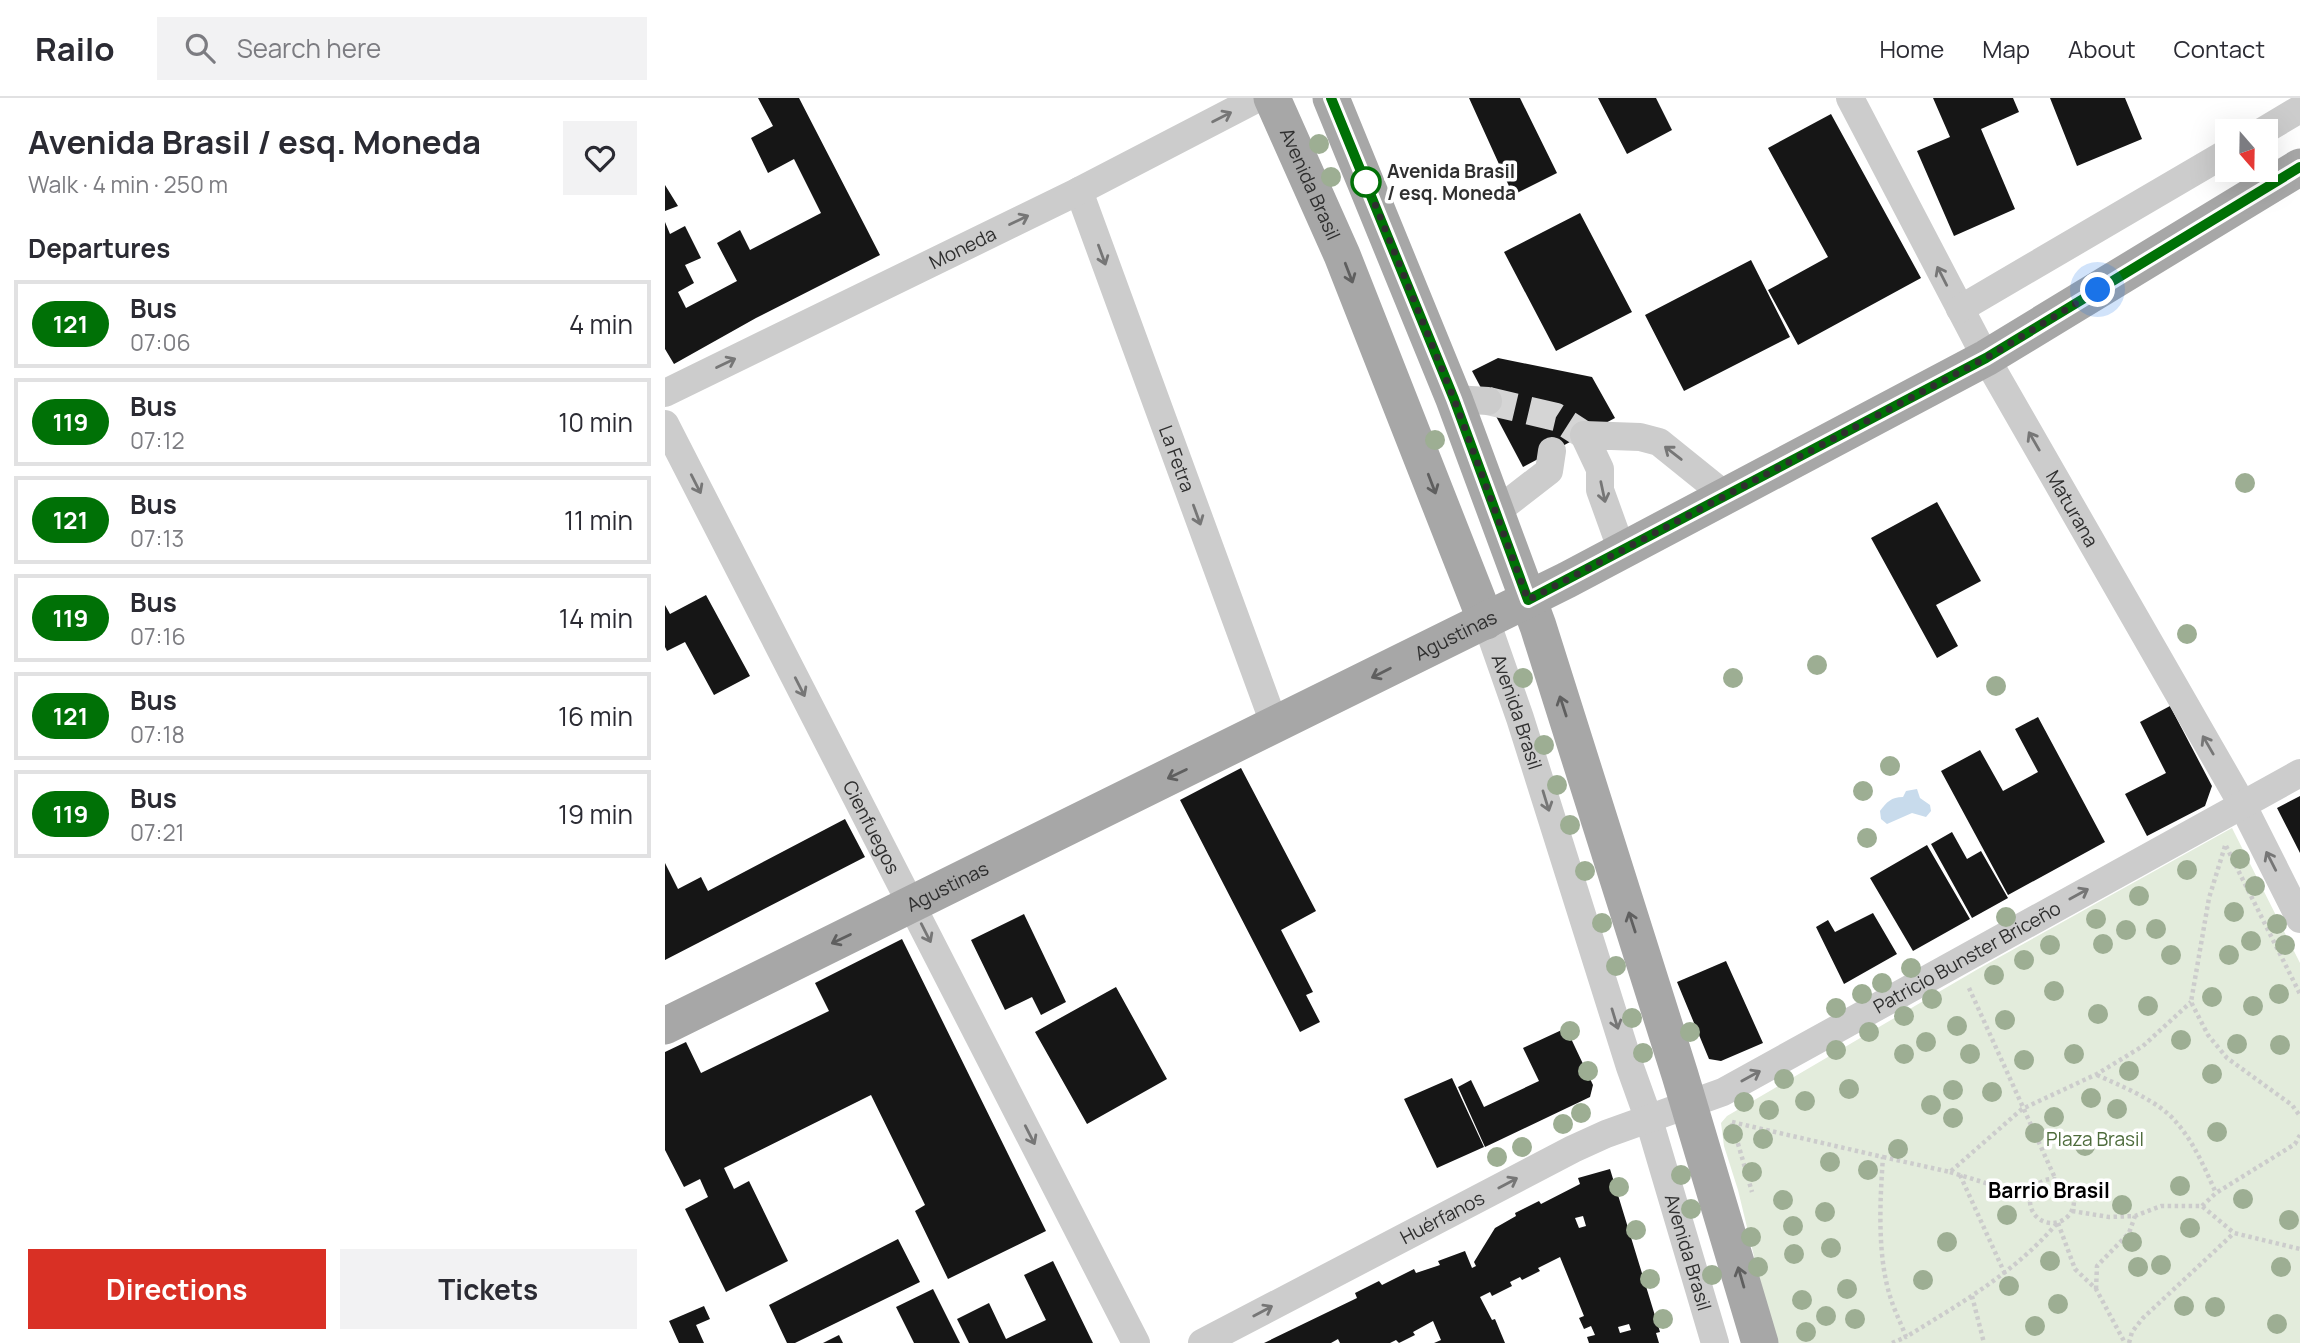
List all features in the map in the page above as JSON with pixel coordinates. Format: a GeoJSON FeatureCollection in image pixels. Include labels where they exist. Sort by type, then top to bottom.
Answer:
{"type":"FeatureCollection","features":[{"type":"Feature","properties":{"kind":"main road","name":"Avenida Brasil"},"geometry":{"type":"LineString","coordinates":[[1272,98],[1342,255],[1486,621]]}},
{"type":"Feature","properties":{"kind":"main road"},"geometry":{"type":"LineString","coordinates":[[1331,98],[1471,400],[1496,512],[1528,600],[1689,1104],[1761,1343]]}},
{"type":"Feature","properties":{"kind":"main road","name":"Agustinas"},"geometry":{"type":"LineString","coordinates":[[665,1026],[1275,726],[1622,551],[1986,358],[2300,167]]}},
{"type":"Feature","properties":{"kind":"street","name":"Moneda"},"geometry":{"type":"LineString","coordinates":[[665,393],[1079,191],[1258,98]]}},
{"type":"Feature","properties":{"kind":"street","name":"Maturana"},"geometry":{"type":"LineString","coordinates":[[1850,98],[1986,358],[2242,804],[2300,919]]}},
{"type":"Feature","properties":{"kind":"street"},"geometry":{"type":"LineString","coordinates":[[2279,122],[2300,110]]}},
{"type":"Feature","properties":{"kind":"street"},"geometry":{"type":"LineString","coordinates":[[1960,309],[2215,160]]}},
{"type":"Feature","properties":{"kind":"street","name":"La Fetra"},"geometry":{"type":"LineString","coordinates":[[1079,191],[1275,726]]}},
{"type":"Feature","properties":{"kind":"street","name":"Cienfuegos"},"geometry":{"type":"LineString","coordinates":[[665,424],[1136,1343]]}},
{"type":"Feature","properties":{"kind":"street"},"geometry":{"type":"LineString","coordinates":[[1622,551],[1600,490],[1600,469],[1584,435],[1640,436],[1659,442],[1726,496]]}},
{"type":"Feature","properties":{"kind":"street"},"geometry":{"type":"LineString","coordinates":[[1496,512],[1549,471],[1552,452]]}},
{"type":"Feature","properties":{"kind":"street","name":"Avenida Brasil"},"geometry":{"type":"LineString","coordinates":[[1486,621],[1520,718],[1630,1067],[1649,1119],[1715,1343]]}},
{"type":"Feature","properties":{"kind":"street"},"geometry":{"type":"LineString","coordinates":[[2242,804],[2300,773]]}},
{"type":"Feature","properties":{"kind":"street","name":"Patricio Bunster Briceño"},"geometry":{"type":"LineString","coordinates":[[1689,1104],[1723,1092],[2242,804]]}},
{"type":"Feature","properties":{"kind":"street","name":"Huérfanos"},"geometry":{"type":"LineString","coordinates":[[1202,1343],[1573,1149],[1689,1104]]}},
{"type":"Feature","properties":{"kind":"path"},"geometry":{"type":"LineString","coordinates":[[2214,851],[2226,845]]}},
{"type":"Feature","properties":{"kind":"path"},"geometry":{"type":"LineString","coordinates":[[2226,845],[2300,994]]}},
{"type":"Feature","properties":{"kind":"path"},"geometry":{"type":"LineString","coordinates":[[1949,1171],[2022,1109],[2097,1074],[2143,1046],[2191,1002],[2209,898],[2226,845]]}},
{"type":"Feature","properties":{"kind":"path"},"geometry":{"type":"LineString","coordinates":[[1967,984],[2055,1178]]}},
{"type":"Feature","properties":{"kind":"path"},"geometry":{"type":"LineString","coordinates":[[2191,1002],[2209,1035],[2227,1058],[2292,1105],[2300,1116]]}},
{"type":"Feature","properties":{"kind":"path"},"geometry":{"type":"LineString","coordinates":[[2097,1074],[2137,1094],[2175,1120],[2200,1160],[2216,1193]]}},
{"type":"Feature","properties":{"kind":"path"},"geometry":{"type":"LineString","coordinates":[[1743,1115],[1731,1122],[1949,1171],[1989,1184],[2032,1191]]}},
{"type":"Feature","properties":{"kind":"path"},"geometry":{"type":"LineString","coordinates":[[2202,1206],[2216,1193],[2295,1144],[2300,1135]]}},
{"type":"Feature","properties":{"kind":"path"},"geometry":{"type":"LineString","coordinates":[[1883,1157],[1879,1205],[1886,1277],[1889,1294],[1906,1337]]}},
{"type":"Feature","properties":{"kind":"path"},"geometry":{"type":"LineString","coordinates":[[1960,1175],[2005,1274]]}},
{"type":"Feature","properties":{"kind":"path"},"geometry":{"type":"LineString","coordinates":[[2055,1178],[2062,1180],[2071,1189],[2075,1202],[2065,1219],[2051,1223],[2037,1217],[2030,1205],[2032,1191],[2042,1181],[2055,1178]]}},
{"type":"Feature","properties":{"kind":"path"},"geometry":{"type":"LineString","coordinates":[[2072,1211],[2109,1217],[2135,1216],[2161,1206],[2202,1206],[2234,1233],[2300,1249]]}},
{"type":"Feature","properties":{"kind":"path"},"geometry":{"type":"LineString","coordinates":[[2096,1289],[2097,1266],[2129,1233],[2135,1216]]}},
{"type":"Feature","properties":{"kind":"path"},"geometry":{"type":"LineString","coordinates":[[1892,1343],[1906,1337],[2005,1274],[2039,1245],[2058,1222]]}},
{"type":"Feature","properties":{"kind":"path"},"geometry":{"type":"LineString","coordinates":[[2058,1222],[2075,1269],[2096,1289],[2127,1343]]}},
{"type":"Feature","properties":{"kind":"path"},"geometry":{"type":"LineString","coordinates":[[2127,1343],[2143,1318],[2234,1233]]}},
{"type":"Feature","properties":{"kind":"path"},"geometry":{"type":"LineString","coordinates":[[1972,1296],[1984,1343]]}},
{"type":"Feature","properties":{"kind":"green space","name":"Plaza Brasil"},"geometry":{"type":"Polygon","coordinates":[[[2232,828],[2300,963],[2300,1343],[1775,1343],[1738,1190],[1724,1146],[1721,1123],[1727,1116],[1978,969],[2232,828]]]}},
{"type":"Feature","properties":{"kind":"water"},"geometry":{"type":"Polygon","coordinates":[[[1917,789],[1920,798],[1930,805],[1931,811],[1926,817],[1912,813],[1887,824],[1881,819],[1880,811],[1887,803],[1903,797],[1906,791],[1917,789]]]}},
{"type":"Feature","properties":{"kind":"building"},"geometry":{"type":"Polygon","coordinates":[[[758,98],[799,98],[880,255],[756,318],[674,364],[665,349],[665,222],[670,234],[685,226],[701,258],[685,265],[694,283],[678,292],[686,308],[737,281],[717,243],[740,230],[750,250],[821,213],[794,159],[768,173],[751,138],[773,126],[758,98]]]}},
{"type":"Feature","properties":{"kind":"building"},"geometry":{"type":"Polygon","coordinates":[[[1469,98],[1520,98],[1557,173],[1513,195],[1469,98]]]}},
{"type":"Feature","properties":{"kind":"building"},"geometry":{"type":"Polygon","coordinates":[[[1598,98],[1656,98],[1672,130],[1627,154],[1598,98]]]}},
{"type":"Feature","properties":{"kind":"building"},"geometry":{"type":"Polygon","coordinates":[[[1933,98],[2013,98],[2019,112],[1981,129],[2015,209],[1954,236],[1917,151],[1950,137],[1933,98]]]}},
{"type":"Feature","properties":{"kind":"building"},"geometry":{"type":"Polygon","coordinates":[[[2050,98],[2125,98],[2142,139],[2077,166],[2050,98]]]}},
{"type":"Feature","properties":{"kind":"building"},"geometry":{"type":"Polygon","coordinates":[[[1831,114],[1921,278],[1798,345],[1768,290],[1828,257],[1768,148],[1831,114]]]}},
{"type":"Feature","properties":{"kind":"building"},"geometry":{"type":"Polygon","coordinates":[[[665,185],[678,206],[665,211],[665,185]]]}},
{"type":"Feature","properties":{"kind":"building"},"geometry":{"type":"Polygon","coordinates":[[[1580,213],[1632,312],[1556,351],[1504,252],[1580,213]]]}},
{"type":"Feature","properties":{"kind":"building"},"geometry":{"type":"Polygon","coordinates":[[[1751,260],[1790,337],[1684,391],[1645,315],[1751,260]]]}},
{"type":"Feature","properties":{"kind":"building"},"geometry":{"type":"Polygon","coordinates":[[[1498,358],[1592,377],[1615,418],[1523,467],[1472,371],[1498,358]]]}},
{"type":"Feature","properties":{"kind":"building"},"geometry":{"type":"Polygon","coordinates":[[[1937,502],[1981,581],[1936,605],[1958,646],[1937,658],[1871,538],[1937,502]]]}},
{"type":"Feature","properties":{"kind":"building"},"geometry":{"type":"Polygon","coordinates":[[[706,595],[750,676],[714,695],[685,642],[667,651],[665,647],[665,605],[670,614],[706,595]]]}},
{"type":"Feature","properties":{"kind":"building"},"geometry":{"type":"Polygon","coordinates":[[[2170,706],[2212,786],[2205,806],[2147,836],[2125,794],[2166,773],[2140,722],[2170,706]]]}},
{"type":"Feature","properties":{"kind":"building"},"geometry":{"type":"Polygon","coordinates":[[[2038,717],[2105,842],[2008,895],[1941,771],[1980,750],[2003,791],[2038,772],[2015,729],[2038,717]]]}},
{"type":"Feature","properties":{"kind":"building"},"geometry":{"type":"Polygon","coordinates":[[[1241,768],[1316,911],[1281,930],[1313,992],[1306,995],[1320,1022],[1300,1032],[1180,800],[1241,768]]]}},
{"type":"Feature","properties":{"kind":"building"},"geometry":{"type":"Polygon","coordinates":[[[2300,796],[2300,853],[2277,808],[2300,796]]]}},
{"type":"Feature","properties":{"kind":"building"},"geometry":{"type":"Polygon","coordinates":[[[845,819],[865,857],[665,960],[665,863],[678,889],[701,877],[708,891],[845,819]]]}},
{"type":"Feature","properties":{"kind":"building"},"geometry":{"type":"Polygon","coordinates":[[[1952,832],[1967,859],[1981,851],[2008,898],[1972,918],[1931,844],[1952,832]]]}},
{"type":"Feature","properties":{"kind":"building"},"geometry":{"type":"Polygon","coordinates":[[[1927,845],[1970,919],[1913,951],[1870,878],[1927,845]]]}},
{"type":"Feature","properties":{"kind":"building"},"geometry":{"type":"Polygon","coordinates":[[[1873,913],[1897,954],[1844,984],[1816,927],[1828,920],[1835,932],[1873,913]]]}},
{"type":"Feature","properties":{"kind":"building"},"geometry":{"type":"Polygon","coordinates":[[[1024,914],[1066,1002],[1041,1015],[1032,997],[1005,1010],[971,940],[1024,914]]]}},
{"type":"Feature","properties":{"kind":"building"},"geometry":{"type":"Polygon","coordinates":[[[902,939],[1046,1231],[948,1279],[915,1211],[925,1205],[871,1095],[724,1168],[734,1189],[749,1181],[788,1261],[726,1292],[685,1209],[708,1197],[700,1179],[684,1187],[665,1150],[665,1052],[686,1042],[701,1073],[829,1011],[815,983],[902,939]]]}},
{"type":"Feature","properties":{"kind":"building"},"geometry":{"type":"Polygon","coordinates":[[[1726,961],[1763,1043],[1721,1061],[1709,1059],[1677,982],[1726,961]]]}},
{"type":"Feature","properties":{"kind":"building"},"geometry":{"type":"Polygon","coordinates":[[[1116,987],[1167,1079],[1087,1124],[1035,1032],[1116,987]]]}},
{"type":"Feature","properties":{"kind":"building"},"geometry":{"type":"Polygon","coordinates":[[[1566,1028],[1593,1085],[1590,1097],[1485,1147],[1458,1087],[1471,1080],[1484,1107],[1539,1081],[1523,1048],[1566,1028]]]}},
{"type":"Feature","properties":{"kind":"building"},"geometry":{"type":"Polygon","coordinates":[[[1452,1078],[1484,1147],[1437,1168],[1404,1099],[1452,1078]]]}},
{"type":"Feature","properties":{"kind":"building"},"geometry":{"type":"Polygon","coordinates":[[[1610,1169],[1660,1332],[1656,1333],[1659,1343],[1589,1343],[1587,1337],[1595,1335],[1591,1326],[1584,1329],[1579,1318],[1584,1316],[1560,1257],[1522,1280],[1520,1277],[1510,1282],[1512,1286],[1492,1296],[1490,1292],[1480,1297],[1492,1320],[1495,1319],[1505,1343],[1434,1343],[1441,1340],[1433,1321],[1399,1343],[1396,1340],[1390,1343],[1340,1343],[1338,1339],[1331,1343],[1264,1343],[1357,1298],[1355,1293],[1379,1281],[1382,1285],[1414,1269],[1416,1273],[1440,1265],[1438,1261],[1465,1251],[1472,1268],[1476,1266],[1474,1262],[1495,1228],[1516,1216],[1515,1213],[1539,1201],[1541,1204],[1580,1184],[1578,1178],[1610,1169]],[[1583,1216],[1575,1218],[1579,1228],[1586,1226],[1583,1216]],[[1629,1324],[1618,1327],[1620,1333],[1631,1330],[1629,1324]]]}},
{"type":"Feature","properties":{"kind":"building"},"geometry":{"type":"Polygon","coordinates":[[[898,1239],[920,1282],[795,1343],[787,1343],[769,1305],[898,1239]]]}},
{"type":"Feature","properties":{"kind":"building"},"geometry":{"type":"Polygon","coordinates":[[[1053,1261],[1093,1343],[969,1343],[957,1319],[989,1303],[1006,1339],[1046,1320],[1024,1275],[1053,1261]]]}},
{"type":"Feature","properties":{"kind":"building"},"geometry":{"type":"Polygon","coordinates":[[[933,1289],[960,1343],[914,1343],[896,1307],[933,1289]]]}},
{"type":"Feature","properties":{"kind":"building"},"geometry":{"type":"Polygon","coordinates":[[[704,1306],[710,1319],[696,1325],[704,1343],[679,1343],[669,1321],[704,1306]]]}},
{"type":"Feature","properties":{"kind":"building"},"geometry":{"type":"Polygon","coordinates":[[[839,1335],[843,1343],[823,1343],[839,1335]]]}},
{"type":"Feature","properties":{"kind":"tunnel"},"geometry":{"type":"LineString","coordinates":[[1488,401],[1556,417],[1584,435]]}},
{"type":"Feature","properties":{"kind":"bus line","name":"121"},"geometry":{"type":"LineString","coordinates":[[1331,98],[1454,399],[1528,600],[1986,358],[2300,167]]}},
{"type":"Feature","properties":{"kind":"place","name":"Avenida Brasil / esq. Moneda"},"geometry":{"type":"Point","coordinates":[1366,182]}},
{"type":"Feature","properties":{"kind":"district","name":"Barrio Brasil"},"geometry":{"type":"Point","coordinates":[2049,1190]}},
{"type":"Feature","properties":{"kind":"route"},"geometry":{"type":"LineString","coordinates":[[1366,182],[1454,399],[1528,600],[1986,358],[2098,290]]}}]}
